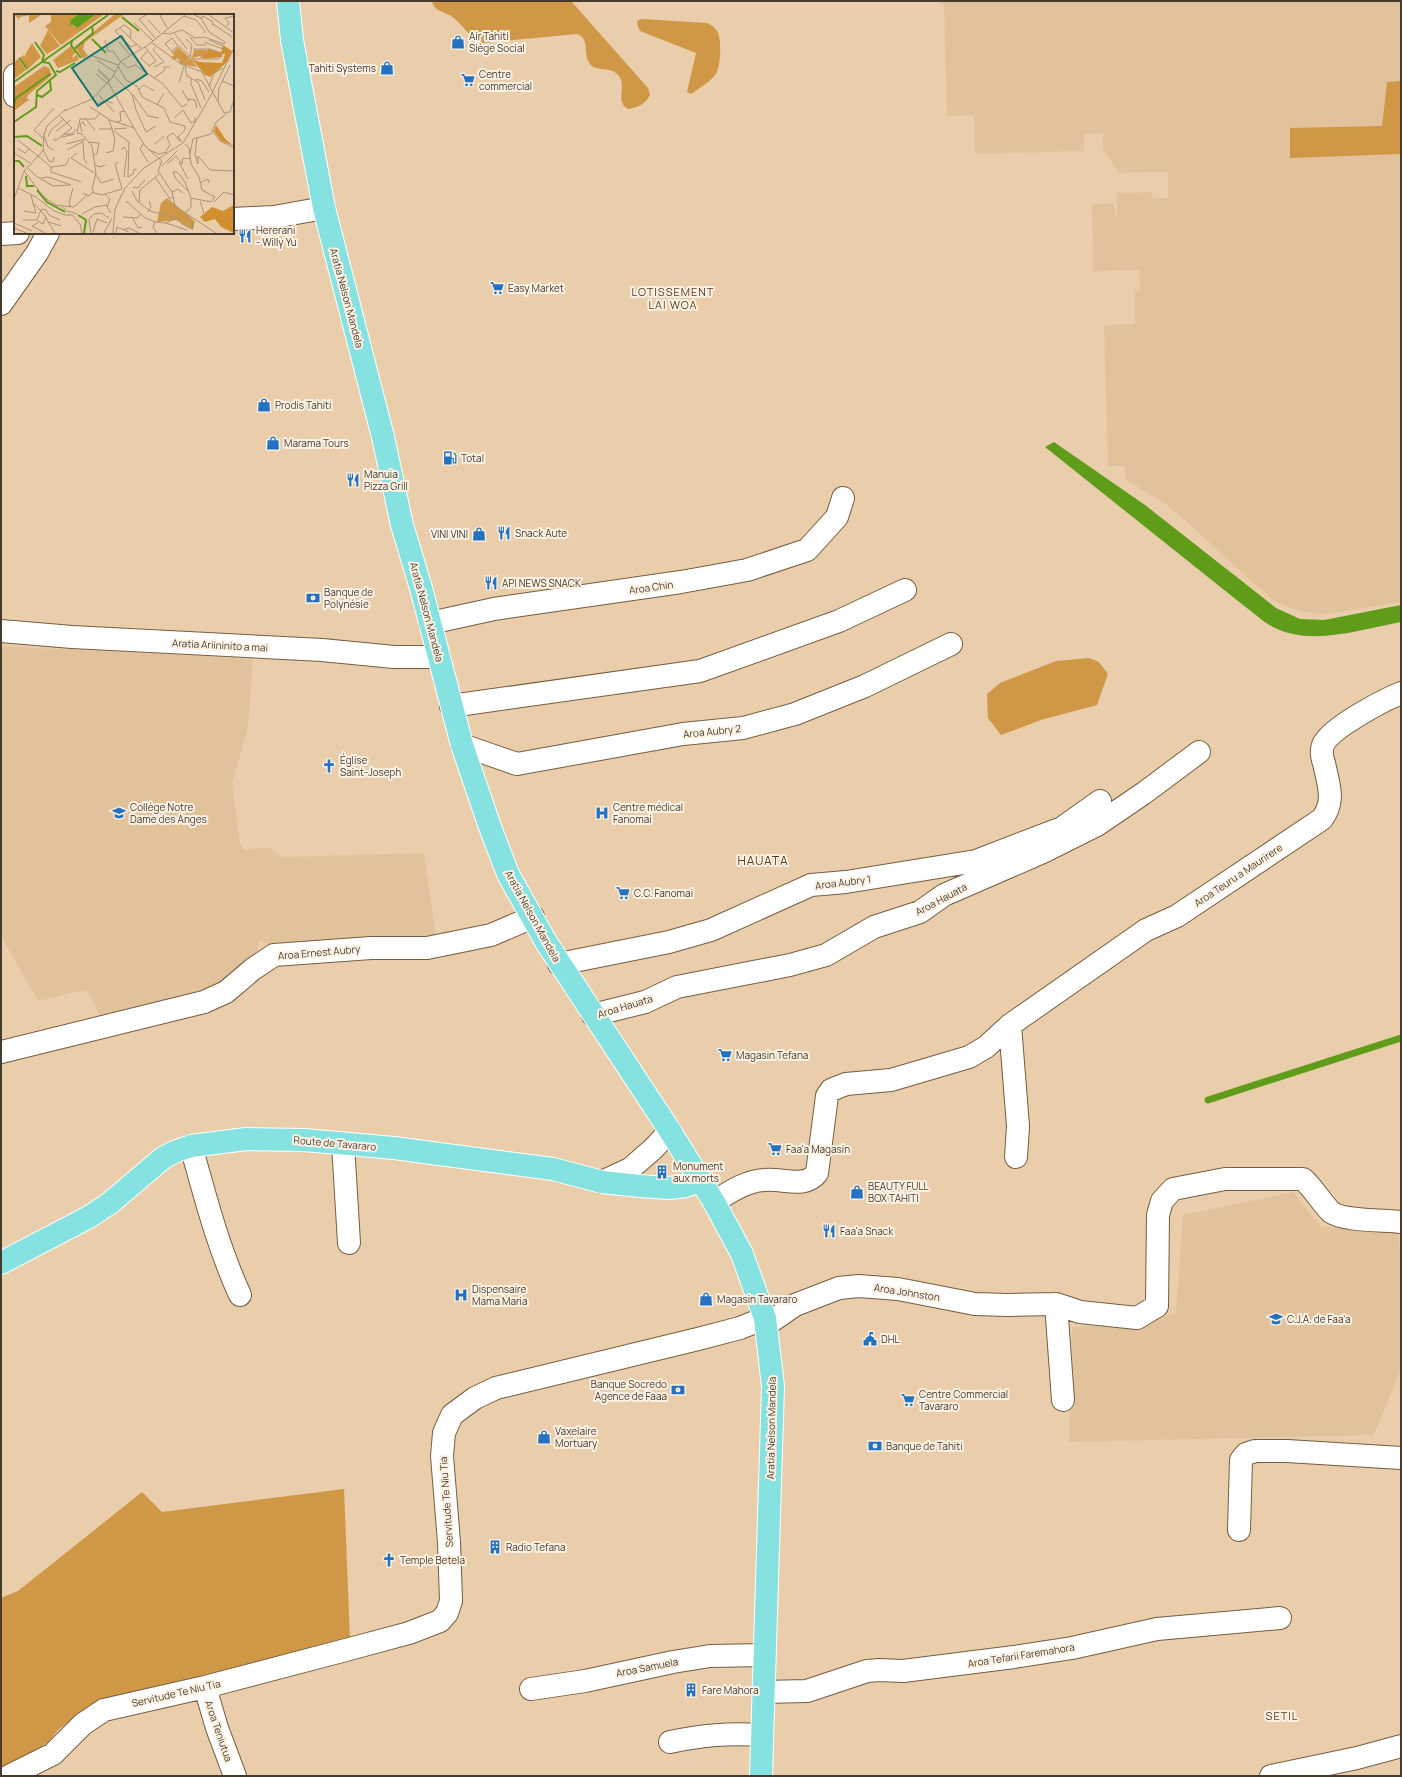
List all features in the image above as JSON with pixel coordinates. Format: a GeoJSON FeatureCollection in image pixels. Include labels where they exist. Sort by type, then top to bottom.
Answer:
{"type":"FeatureCollection","features":[{"type":"Feature","properties":{"kind":"main road","name":"Aratia Nelson Mandela"},"geometry":{"type":"LineString","coordinates":[[288,2],[292,40],[324,208],[383,437],[402,525],[421,588],[462,745],[487,820],[508,874],[559,964],[670,1131],[714,1202],[742,1254],[765,1321],[773,1386],[760,1776]]}},
{"type":"Feature","properties":{"kind":"main road","name":"Route de Tavararo"},"geometry":{"type":"LineString","coordinates":[[1,1263],[89,1217],[123,1194],[163,1158],[191,1146],[246,1139],[304,1140],[394,1148],[553,1169],[602,1182],[669,1188],[686,1186],[700,1181]]}},
{"type":"Feature","properties":{"kind":"street"},"geometry":{"type":"LineString","coordinates":[[234,219],[274,216],[324,208]]}},
{"type":"Feature","properties":{"kind":"street"},"geometry":{"type":"LineString","coordinates":[[1,234],[14,233]]}},
{"type":"Feature","properties":{"kind":"street"},"geometry":{"type":"LineString","coordinates":[[1,304],[37,253],[47,234]]}},
{"type":"Feature","properties":{"kind":"street","name":"Aroa Chin"},"geometry":{"type":"LineString","coordinates":[[430,624],[494,609],[681,582],[747,570],[807,550],[837,517],[843,498]]}},
{"type":"Feature","properties":{"kind":"street"},"geometry":{"type":"LineString","coordinates":[[451,706],[700,671],[839,621],[905,590]]}},
{"type":"Feature","properties":{"kind":"street","name":"Aratia Ariininito a mai"},"geometry":{"type":"LineString","coordinates":[[1,631],[72,637],[322,650],[394,657],[439,656]]}},
{"type":"Feature","properties":{"kind":"street","name":"Aroa Aubry 2"},"geometry":{"type":"LineString","coordinates":[[462,745],[517,764],[682,734],[743,728],[795,714],[865,686],[951,644]]}},
{"type":"Feature","properties":{"kind":"street","name":"Aroa Teuru a Maurirere"},"geometry":{"type":"LineString","coordinates":[[714,1202],[746,1183],[765,1180],[804,1182],[812,1179],[817,1173],[827,1096],[831,1090],[846,1084],[891,1080],[969,1057],[986,1047],[1010,1025],[1146,930],[1177,916],[1322,819],[1329,810],[1331,800],[1322,755],[1323,746],[1330,735],[1380,702],[1401,693]]}},
{"type":"Feature","properties":{"kind":"street","name":"Aroa Hauata"},"geometry":{"type":"LineString","coordinates":[[593,1015],[645,1002],[677,987],[790,965],[826,955],[874,927],[920,912],[944,895],[1043,852],[1097,825],[1144,793],[1198,752]]}},
{"type":"Feature","properties":{"kind":"street","name":"Aroa Aubry 1"},"geometry":{"type":"LineString","coordinates":[[559,964],[669,942],[711,930],[811,885],[846,882],[976,861],[1062,828],[1100,801]]}},
{"type":"Feature","properties":{"kind":"street","name":"Aroa Ernest Aubry"},"geometry":{"type":"LineString","coordinates":[[1,1052],[204,1002],[226,992],[253,969],[274,955],[370,948],[428,948],[491,934],[533,918]]}},
{"type":"Feature","properties":{"kind":"street"},"geometry":{"type":"LineString","coordinates":[[1010,1025],[1018,1126],[1016,1156]]}},
{"type":"Feature","properties":{"kind":"street"},"geometry":{"type":"LineString","coordinates":[[602,1182],[630,1169],[653,1149],[670,1131]]}},
{"type":"Feature","properties":{"kind":"street"},"geometry":{"type":"LineString","coordinates":[[343,1144],[349,1243]]}},
{"type":"Feature","properties":{"kind":"street"},"geometry":{"type":"LineString","coordinates":[[191,1146],[220,1245],[240,1295]]}},
{"type":"Feature","properties":{"kind":"street","name":"Aroa Johnston"},"geometry":{"type":"LineString","coordinates":[[765,1321],[795,1305],[839,1288],[859,1286],[898,1289],[975,1304],[1056,1304],[1080,1312],[1137,1318],[1157,1306],[1158,1215],[1162,1201],[1173,1189],[1226,1179],[1303,1179],[1332,1212],[1343,1217],[1401,1222]]}},
{"type":"Feature","properties":{"kind":"street"},"geometry":{"type":"LineString","coordinates":[[1056,1304],[1063,1400]]}},
{"type":"Feature","properties":{"kind":"street","name":"Servitude Te Niu Tia"},"geometry":{"type":"LineString","coordinates":[[9,1776],[53,1754],[83,1724],[104,1710],[205,1687],[409,1633],[440,1621],[447,1612],[451,1601],[449,1542],[442,1456],[444,1433],[452,1415],[475,1398],[496,1388],[698,1339],[765,1321]]}},
{"type":"Feature","properties":{"kind":"street"},"geometry":{"type":"LineString","coordinates":[[1239,1530],[1241,1460],[1246,1454],[1255,1451],[1286,1451],[1401,1458]]}},
{"type":"Feature","properties":{"kind":"street","name":"Aroa Tefarii Faremahora"},"geometry":{"type":"LineString","coordinates":[[763,1692],[807,1691],[868,1671],[903,1671],[1014,1657],[1072,1648],[1157,1629],[1280,1618]]}},
{"type":"Feature","properties":{"kind":"street","name":"Aroa Samuela"},"geometry":{"type":"LineString","coordinates":[[531,1689],[584,1681],[710,1656],[729,1654],[764,1655]]}},
{"type":"Feature","properties":{"kind":"street","name":"Aroa Teniutua"},"geometry":{"type":"LineString","coordinates":[[205,1687],[217,1728],[235,1776]]}},
{"type":"Feature","properties":{"kind":"street"},"geometry":{"type":"LineString","coordinates":[[670,1742],[699,1736],[730,1733],[762,1735]]}},
{"type":"Feature","properties":{"kind":"street"},"geometry":{"type":"LineString","coordinates":[[1271,1776],[1357,1758],[1401,1746]]}},
{"type":"Feature","properties":{"kind":"shaded area"},"geometry":{"type":"Polygon","coordinates":[[[432,1],[571,1],[648,88],[650,95],[646,101],[638,106],[628,109],[624,106],[621,99],[622,82],[620,78],[617,74],[610,70],[593,67],[590,64],[584,39],[577,34],[482,43],[473,38],[451,16],[434,7],[432,1]]]}},
{"type":"Feature","properties":{"kind":"shaded area"},"geometry":{"type":"Polygon","coordinates":[[[941,1],[1401,1],[1401,602],[1333,613],[1317,614],[1300,611],[1276,602],[1243,574],[1185,520],[1164,503],[1125,479],[1125,466],[1108,466],[1104,325],[1135,324],[1135,291],[1140,291],[1139,270],[1093,271],[1092,204],[1114,203],[1115,216],[1117,217],[1117,193],[1152,192],[1153,198],[1168,198],[1168,172],[1119,173],[1103,150],[1103,133],[1084,134],[1084,151],[975,154],[974,115],[947,116],[944,4],[941,4],[941,1]]]}},
{"type":"Feature","properties":{"kind":"shaded area"},"geometry":{"type":"Polygon","coordinates":[[[638,20],[707,23],[713,26],[719,35],[720,40],[720,59],[718,70],[714,77],[691,94],[687,92],[696,53],[640,31],[637,24],[638,20]]]}},
{"type":"Feature","properties":{"kind":"shaded area"},"geometry":{"type":"Polygon","coordinates":[[[1401,81],[1401,154],[1290,158],[1290,128],[1382,126],[1387,82],[1401,81]]]}},
{"type":"Feature","properties":{"kind":"shaded area"},"geometry":{"type":"Polygon","coordinates":[[[1054,442],[1145,505],[1276,608],[1300,619],[1324,620],[1401,605],[1401,622],[1337,635],[1320,636],[1304,636],[1288,633],[1273,627],[1243,605],[1045,447],[1054,442]]]}},
{"type":"Feature","properties":{"kind":"shaded area","name":"Collège Notre Dame des Anges"},"geometry":{"type":"Polygon","coordinates":[[[1,646],[253,659],[248,727],[232,784],[240,842],[243,850],[268,847],[283,857],[424,853],[436,937],[273,945],[259,941],[255,964],[223,986],[104,1026],[90,995],[84,990],[38,1001],[1,936],[1,646]]]}},
{"type":"Feature","properties":{"kind":"shaded area"},"geometry":{"type":"Polygon","coordinates":[[[1089,658],[1099,662],[1108,674],[1097,705],[1041,720],[1001,735],[988,718],[987,694],[1000,683],[1056,661],[1089,658]]]}},
{"type":"Feature","properties":{"kind":"shaded area","name":"C.J.A. de Faa'a"},"geometry":{"type":"Polygon","coordinates":[[[1293,1192],[1321,1227],[1398,1233],[1401,1259],[1401,1369],[1374,1435],[1069,1442],[1072,1327],[1125,1325],[1176,1313],[1183,1215],[1293,1192]]]}},
{"type":"Feature","properties":{"kind":"shaded area"},"geometry":{"type":"Polygon","coordinates":[[[344,1489],[350,1639],[90,1706],[59,1729],[48,1742],[12,1765],[1,1769],[1,1598],[18,1591],[142,1492],[162,1512],[344,1489]]]}},
{"type":"Feature","properties":{"kind":"waterway"},"geometry":{"type":"LineString","coordinates":[[1208,1100],[1401,1038]]}},
{"type":"Feature","properties":{"kind":"place","name":"Air Tahiti Siège Social"},"geometry":{"type":"Point","coordinates":[458,42]}},
{"type":"Feature","properties":{"kind":"place","name":"Tahiti Systems"},"geometry":{"type":"Point","coordinates":[387,68]}},
{"type":"Feature","properties":{"kind":"place","name":"Centre commercial"},"geometry":{"type":"Point","coordinates":[468,80]}},
{"type":"Feature","properties":{"kind":"place","name":"Hererani - Willy Yu"},"geometry":{"type":"Point","coordinates":[245,236]}},
{"type":"Feature","properties":{"kind":"place","name":"Easy Market"},"geometry":{"type":"Point","coordinates":[497,288]}},
{"type":"Feature","properties":{"kind":"place","name":"Prodis Tahiti"},"geometry":{"type":"Point","coordinates":[264,405]}},
{"type":"Feature","properties":{"kind":"place","name":"Marama Tours"},"geometry":{"type":"Point","coordinates":[273,443]}},
{"type":"Feature","properties":{"kind":"place","name":"Total"},"geometry":{"type":"Point","coordinates":[450,458]}},
{"type":"Feature","properties":{"kind":"place","name":"Manuia Pizza Grill"},"geometry":{"type":"Point","coordinates":[353,480]}},
{"type":"Feature","properties":{"kind":"place","name":"Snack Aute"},"geometry":{"type":"Point","coordinates":[504,533]}},
{"type":"Feature","properties":{"kind":"place","name":"VINI VINI"},"geometry":{"type":"Point","coordinates":[479,534]}},
{"type":"Feature","properties":{"kind":"place","name":"API NEWS SNACK"},"geometry":{"type":"Point","coordinates":[491,583]}},
{"type":"Feature","properties":{"kind":"place","name":"Banque de Polynésie"},"geometry":{"type":"Point","coordinates":[313,598]}},
{"type":"Feature","properties":{"kind":"place","name":"Église Saint-Joseph"},"geometry":{"type":"Point","coordinates":[329,766]}},
{"type":"Feature","properties":{"kind":"place","name":"Collège Notre Dame des Anges"},"geometry":{"type":"Point","coordinates":[119,813]}},
{"type":"Feature","properties":{"kind":"place","name":"Centre médical Fanomai"},"geometry":{"type":"Point","coordinates":[602,813]}},
{"type":"Feature","properties":{"kind":"place","name":"C.C. Fanomai"},"geometry":{"type":"Point","coordinates":[623,893]}},
{"type":"Feature","properties":{"kind":"place","name":"Magasin Tefana"},"geometry":{"type":"Point","coordinates":[725,1055]}},
{"type":"Feature","properties":{"kind":"place","name":"Faa'a Magasin"},"geometry":{"type":"Point","coordinates":[775,1149]}},
{"type":"Feature","properties":{"kind":"place","name":"Monument aux morts"},"geometry":{"type":"Point","coordinates":[662,1172]}},
{"type":"Feature","properties":{"kind":"place","name":"BEAUTY FULL BOX TAHITI"},"geometry":{"type":"Point","coordinates":[857,1192]}},
{"type":"Feature","properties":{"kind":"place","name":"Faa'a Snack"},"geometry":{"type":"Point","coordinates":[829,1231]}},
{"type":"Feature","properties":{"kind":"place","name":"Dispensaire Mama Maria"},"geometry":{"type":"Point","coordinates":[461,1295]}},
{"type":"Feature","properties":{"kind":"place","name":"Magasin Tavararo"},"geometry":{"type":"Point","coordinates":[706,1299]}},
{"type":"Feature","properties":{"kind":"place","name":"C.J.A. de Faa'a"},"geometry":{"type":"Point","coordinates":[1276,1319]}},
{"type":"Feature","properties":{"kind":"place","name":"DHL"},"geometry":{"type":"Point","coordinates":[870,1339]}},
{"type":"Feature","properties":{"kind":"place","name":"Banque Socredo Agence de Faaa"},"geometry":{"type":"Point","coordinates":[678,1390]}},
{"type":"Feature","properties":{"kind":"place","name":"Centre Commercial Tavararo"},"geometry":{"type":"Point","coordinates":[908,1400]}},
{"type":"Feature","properties":{"kind":"place","name":"Vaxelaire Mortuary"},"geometry":{"type":"Point","coordinates":[544,1437]}},
{"type":"Feature","properties":{"kind":"place","name":"Banque de Tahiti"},"geometry":{"type":"Point","coordinates":[875,1446]}},
{"type":"Feature","properties":{"kind":"place","name":"Radio Tefana"},"geometry":{"type":"Point","coordinates":[495,1547]}},
{"type":"Feature","properties":{"kind":"place","name":"Temple Betela"},"geometry":{"type":"Point","coordinates":[389,1560]}},
{"type":"Feature","properties":{"kind":"place","name":"Fare Mahora"},"geometry":{"type":"Point","coordinates":[691,1690]}},
{"type":"Feature","properties":{"kind":"district","name":"LOTISSEMENT LAI WOA"},"geometry":{"type":"Point","coordinates":[673,297]}},
{"type":"Feature","properties":{"kind":"district","name":"HAUATA"},"geometry":{"type":"Point","coordinates":[763,860]}},
{"type":"Feature","properties":{"kind":"district","name":"SETIL"},"geometry":{"type":"Point","coordinates":[1282,1715]}}]}
